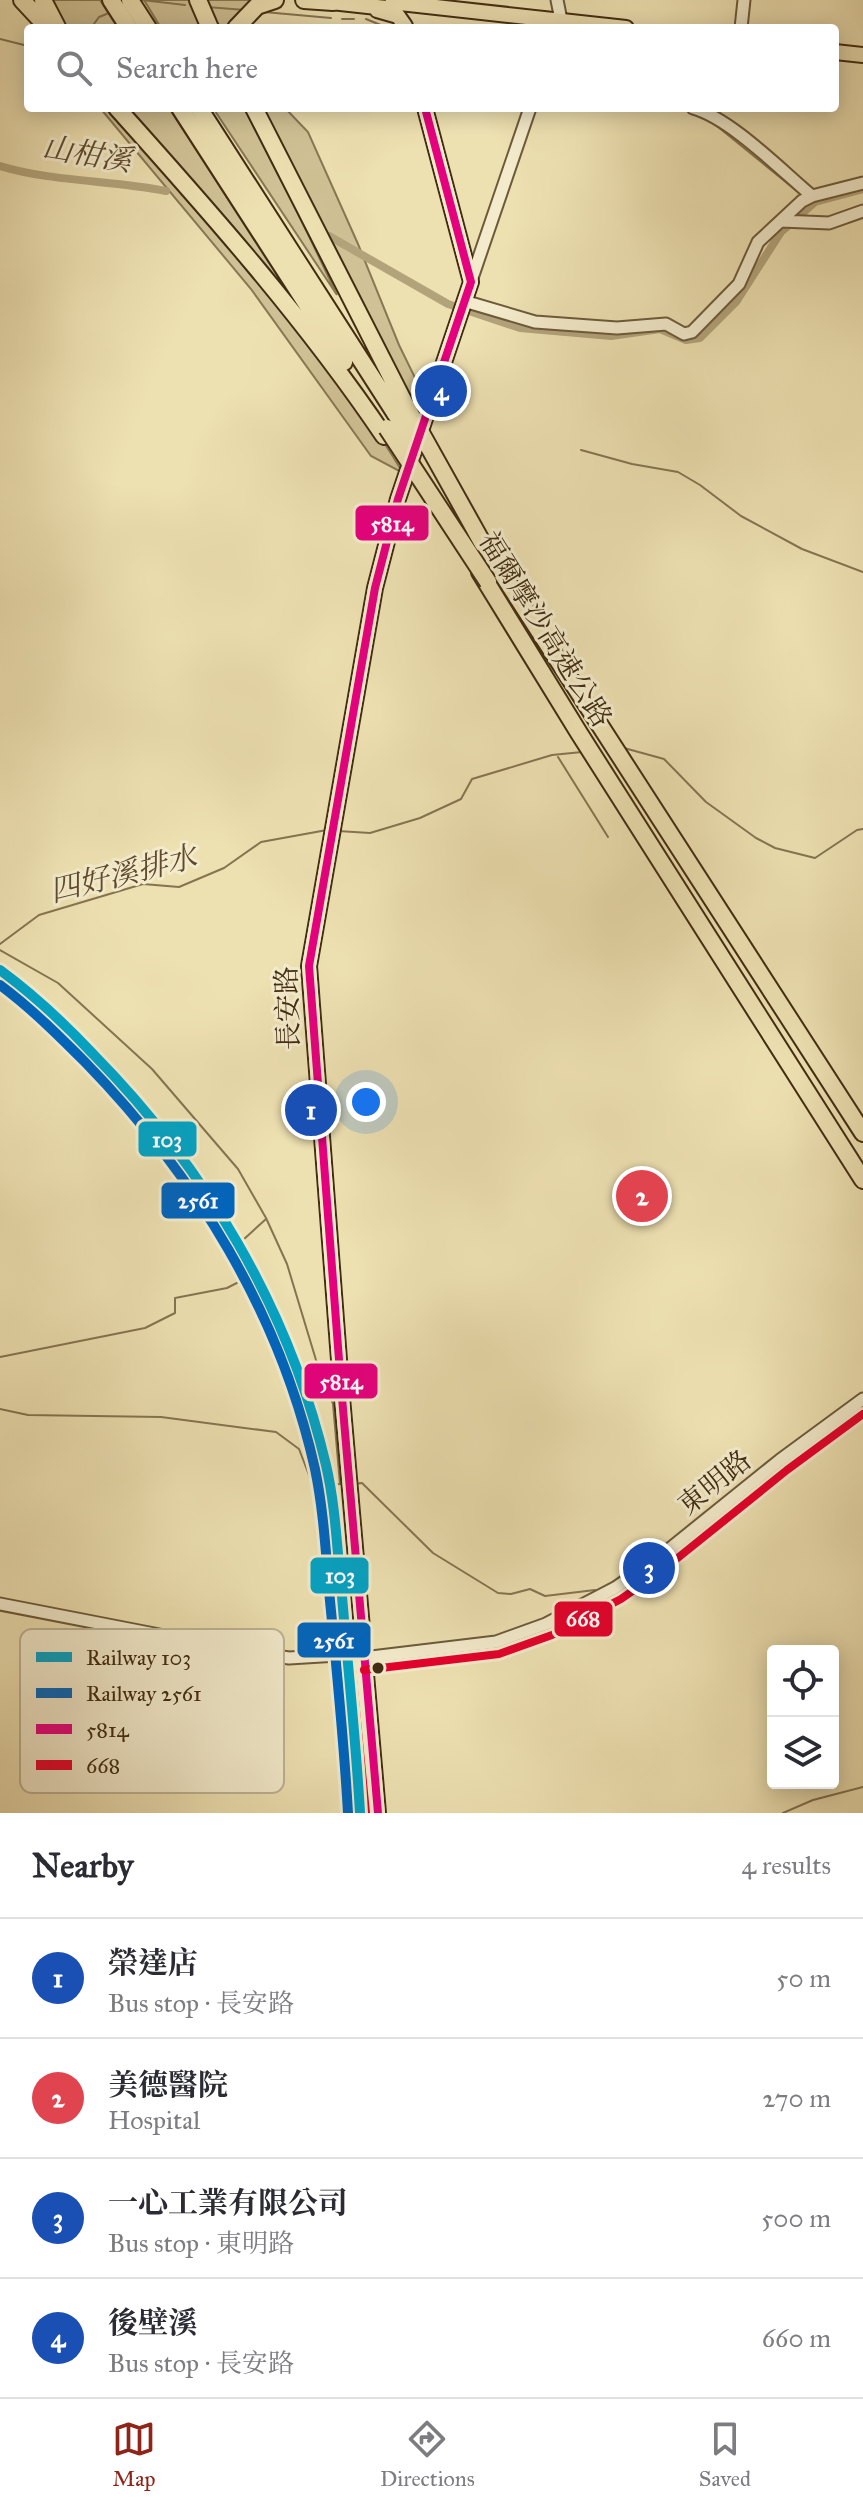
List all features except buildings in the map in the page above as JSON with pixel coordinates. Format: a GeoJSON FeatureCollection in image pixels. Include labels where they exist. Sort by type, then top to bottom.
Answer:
{"type":"FeatureCollection","features":[{"type":"Feature","properties":{"kind":"highway"},"geometry":{"type":"LineString","coordinates":[[22,0],[44,24]]}},
{"type":"Feature","properties":{"kind":"highway"},"geometry":{"type":"LineString","coordinates":[[43,0],[55,24]]}},
{"type":"Feature","properties":{"kind":"highway"},"geometry":{"type":"LineString","coordinates":[[111,0],[135,23]]}},
{"type":"Feature","properties":{"kind":"highway"},"geometry":{"type":"LineString","coordinates":[[130,0],[135,23]]}},
{"type":"Feature","properties":{"kind":"highway"},"geometry":{"type":"LineString","coordinates":[[198,0],[208,24]]}},
{"type":"Feature","properties":{"kind":"highway"},"geometry":{"type":"LineString","coordinates":[[240,24],[257,6],[275,0]]}},
{"type":"Feature","properties":{"kind":"highway"},"geometry":{"type":"LineString","coordinates":[[304,0],[333,2]]}},
{"type":"Feature","properties":{"kind":"highway"},"geometry":{"type":"LineString","coordinates":[[120,112],[343,375],[393,421]]}},
{"type":"Feature","properties":{"kind":"highway","name":"福爾摩沙高速公路"},"geometry":{"type":"LineString","coordinates":[[183,112],[393,421],[507,580],[863,1133]]}},
{"type":"Feature","properties":{"kind":"highway","name":"福爾摩沙高速公路"},"geometry":{"type":"LineString","coordinates":[[201,112],[393,421],[579,733],[863,1180]]}},
{"type":"Feature","properties":{"kind":"highway"},"geometry":{"type":"LineString","coordinates":[[256,112],[393,421],[412,476],[488,582]]}},
{"type":"Feature","properties":{"kind":"main road"},"geometry":{"type":"LineString","coordinates":[[313,0],[386,8],[398,1],[559,24]]}},
{"type":"Feature","properties":{"kind":"main road"},"geometry":{"type":"LineString","coordinates":[[398,1],[404,24]]}},
{"type":"Feature","properties":{"kind":"main road"},"geometry":{"type":"LineString","coordinates":[[361,6],[398,16],[403,24]]}},
{"type":"Feature","properties":{"kind":"main road"},"geometry":{"type":"LineString","coordinates":[[839,52],[863,55]]}},
{"type":"Feature","properties":{"kind":"main road"},"geometry":{"type":"LineString","coordinates":[[426,112],[471,282]]}},
{"type":"Feature","properties":{"kind":"main road","name":"長安路"},"geometry":{"type":"LineString","coordinates":[[378,1813],[309,966],[375,588],[403,486],[471,282]]}},
{"type":"Feature","properties":{"kind":"street"},"geometry":{"type":"LineString","coordinates":[[557,0],[559,24]]}},
{"type":"Feature","properties":{"kind":"street"},"geometry":{"type":"LineString","coordinates":[[741,24],[744,0]]}},
{"type":"Feature","properties":{"kind":"street"},"geometry":{"type":"LineString","coordinates":[[471,282],[529,112]]}},
{"type":"Feature","properties":{"kind":"street"},"geometry":{"type":"LineString","coordinates":[[707,112],[809,197]]}},
{"type":"Feature","properties":{"kind":"street"},"geometry":{"type":"LineString","coordinates":[[462,307],[535,322],[617,328],[666,324],[684,334],[692,332],[739,284],[758,242],[809,197],[863,183]]}},
{"type":"Feature","properties":{"kind":"street"},"geometry":{"type":"LineString","coordinates":[[781,221],[841,220],[863,211]]}},
{"type":"Feature","properties":{"kind":"street","name":"東明路"},"geometry":{"type":"LineString","coordinates":[[363,1658],[496,1642],[546,1624],[615,1588],[657,1559],[780,1460],[863,1399]]}},
{"type":"Feature","properties":{"kind":"street"},"geometry":{"type":"LineString","coordinates":[[0,1604],[129,1629]]}},
{"type":"Feature","properties":{"kind":"street"},"geometry":{"type":"LineString","coordinates":[[284,1657],[338,1655]]}},
{"type":"Feature","properties":{"kind":"shaded area"},"geometry":{"type":"Polygon","coordinates":[[[46,0],[100,0],[115,24],[57,24],[46,0]]]}},
{"type":"Feature","properties":{"kind":"shaded area"},"geometry":{"type":"Polygon","coordinates":[[[144,0],[191,0],[201,24],[159,24],[144,0]]]}},
{"type":"Feature","properties":{"kind":"shaded area"},"geometry":{"type":"Polygon","coordinates":[[[201,0],[266,0],[234,24],[212,24],[201,0]]]}},
{"type":"Feature","properties":{"kind":"shaded area"},"geometry":{"type":"Polygon","coordinates":[[[103,112],[111,112],[289,318],[361,410],[403,473],[371,456],[251,289],[103,112]]]}},
{"type":"Feature","properties":{"kind":"shaded area"},"geometry":{"type":"Polygon","coordinates":[[[127,112],[172,112],[295,303],[127,112]]]}},
{"type":"Feature","properties":{"kind":"shaded area"},"geometry":{"type":"Polygon","coordinates":[[[216,112],[247,112],[337,295],[216,112]]]}},
{"type":"Feature","properties":{"kind":"shaded area"},"geometry":{"type":"Polygon","coordinates":[[[263,112],[289,112],[308,132],[422,392],[405,396],[263,112]]]}},
{"type":"Feature","properties":{"kind":"waterway"},"geometry":{"type":"LineString","coordinates":[[142,0],[185,5]]}},
{"type":"Feature","properties":{"kind":"waterway"},"geometry":{"type":"LineString","coordinates":[[207,7],[245,10]]}},
{"type":"Feature","properties":{"kind":"waterway"},"geometry":{"type":"LineString","coordinates":[[264,12],[331,18]]}},
{"type":"Feature","properties":{"kind":"waterway"},"geometry":{"type":"LineString","coordinates":[[94,24],[99,17],[109,13]]}},
{"type":"Feature","properties":{"kind":"waterway"},"geometry":{"type":"LineString","coordinates":[[342,19],[354,19]]}},
{"type":"Feature","properties":{"kind":"waterway"},"geometry":{"type":"LineString","coordinates":[[366,19],[378,24]]}},
{"type":"Feature","properties":{"kind":"waterway"},"geometry":{"type":"LineString","coordinates":[[0,39],[24,45]]}},
{"type":"Feature","properties":{"kind":"waterway"},"geometry":{"type":"LineString","coordinates":[[712,122],[803,196]]}},
{"type":"Feature","properties":{"kind":"waterway","name":"山柑溪"},"geometry":{"type":"LineString","coordinates":[[0,166],[41,175],[166,191]]}},
{"type":"Feature","properties":{"kind":"waterway"},"geometry":{"type":"LineString","coordinates":[[329,236],[448,304],[520,328],[611,336],[660,329],[686,340],[700,338],[736,302],[781,232],[815,202],[863,189]]}},
{"type":"Feature","properties":{"kind":"waterway"},"geometry":{"type":"LineString","coordinates":[[581,450],[678,472],[741,516],[802,549],[863,572]]}},
{"type":"Feature","properties":{"kind":"waterway","name":"四好溪排水"},"geometry":{"type":"LineString","coordinates":[[624,748],[664,759],[706,802],[775,848],[815,858],[863,829]]}},
{"type":"Feature","properties":{"kind":"waterway","name":"四好溪排水"},"geometry":{"type":"LineString","coordinates":[[338,831],[370,833],[420,818],[461,799],[472,779],[552,755],[582,752]]}},
{"type":"Feature","properties":{"kind":"waterway"},"geometry":{"type":"LineString","coordinates":[[558,757],[608,837]]}},
{"type":"Feature","properties":{"kind":"waterway","name":"四好溪排水"},"geometry":{"type":"LineString","coordinates":[[0,944],[39,915],[143,884],[179,887],[224,868],[261,842],[327,830]]}},
{"type":"Feature","properties":{"kind":"waterway"},"geometry":{"type":"LineString","coordinates":[[0,950],[58,983],[152,1069],[238,1169],[266,1218],[287,1264],[316,1360],[333,1404],[340,1484],[343,1484]]}},
{"type":"Feature","properties":{"kind":"waterway"},"geometry":{"type":"LineString","coordinates":[[0,1357],[145,1328],[175,1313],[175,1298],[227,1288],[258,1272],[243,1240],[266,1219]]}},
{"type":"Feature","properties":{"kind":"waterway"},"geometry":{"type":"LineString","coordinates":[[0,1409],[28,1415],[161,1417],[276,1432],[299,1449],[314,1488],[339,1484]]}},
{"type":"Feature","properties":{"kind":"waterway"},"geometry":{"type":"LineString","coordinates":[[354,1484],[362,1483],[433,1553],[498,1593],[511,1594],[530,1589],[545,1596],[595,1590]]}},
{"type":"Feature","properties":{"kind":"waterway"},"geometry":{"type":"LineString","coordinates":[[783,1813],[813,1800],[863,1787]]}},
{"type":"Feature","properties":{"kind":"railway"},"geometry":{"type":"LineString","coordinates":[[0,977],[98,1065],[182,1163],[249,1272],[277,1331],[314,1437],[325,1487],[344,1654],[356,1813]]}},
{"type":"Feature","properties":{"kind":"rail line","name":"103"},"geometry":{"type":"LineString","coordinates":[[0,970],[83,1043],[172,1145],[207,1193],[238,1244],[266,1296],[290,1351],[310,1407],[332,1497],[360,1813]]}},
{"type":"Feature","properties":{"kind":"rail line","name":"2561"},"geometry":{"type":"LineString","coordinates":[[0,985],[85,1062],[163,1152],[228,1250],[280,1356],[300,1411],[321,1502],[348,1813]]}},
{"type":"Feature","properties":{"kind":"transit line","name":"5814"},"geometry":{"type":"LineString","coordinates":[[378,1813],[309,966],[375,588],[398,499],[471,282],[426,112]]}},
{"type":"Feature","properties":{"kind":"transit line","name":"668"},"geometry":{"type":"LineString","coordinates":[[364,1670],[499,1654],[552,1635],[621,1599],[664,1569],[787,1470],[863,1414]]}},
{"type":"Feature","properties":{"kind":"transit line","name":"668"},"geometry":{"type":"LineString","coordinates":[[351,1659],[366,1813]]}},
{"type":"Feature","properties":{"kind":"place","name":"後壁溪"},"geometry":{"type":"Point","coordinates":[441,391]}},
{"type":"Feature","properties":{"kind":"place","name":"榮達店"},"geometry":{"type":"Point","coordinates":[311,1110]}},
{"type":"Feature","properties":{"kind":"place","name":"美德醫院"},"geometry":{"type":"Point","coordinates":[642,1196]}},
{"type":"Feature","properties":{"kind":"place","name":"一心工業有限公司"},"geometry":{"type":"Point","coordinates":[649,1568]}}]}
